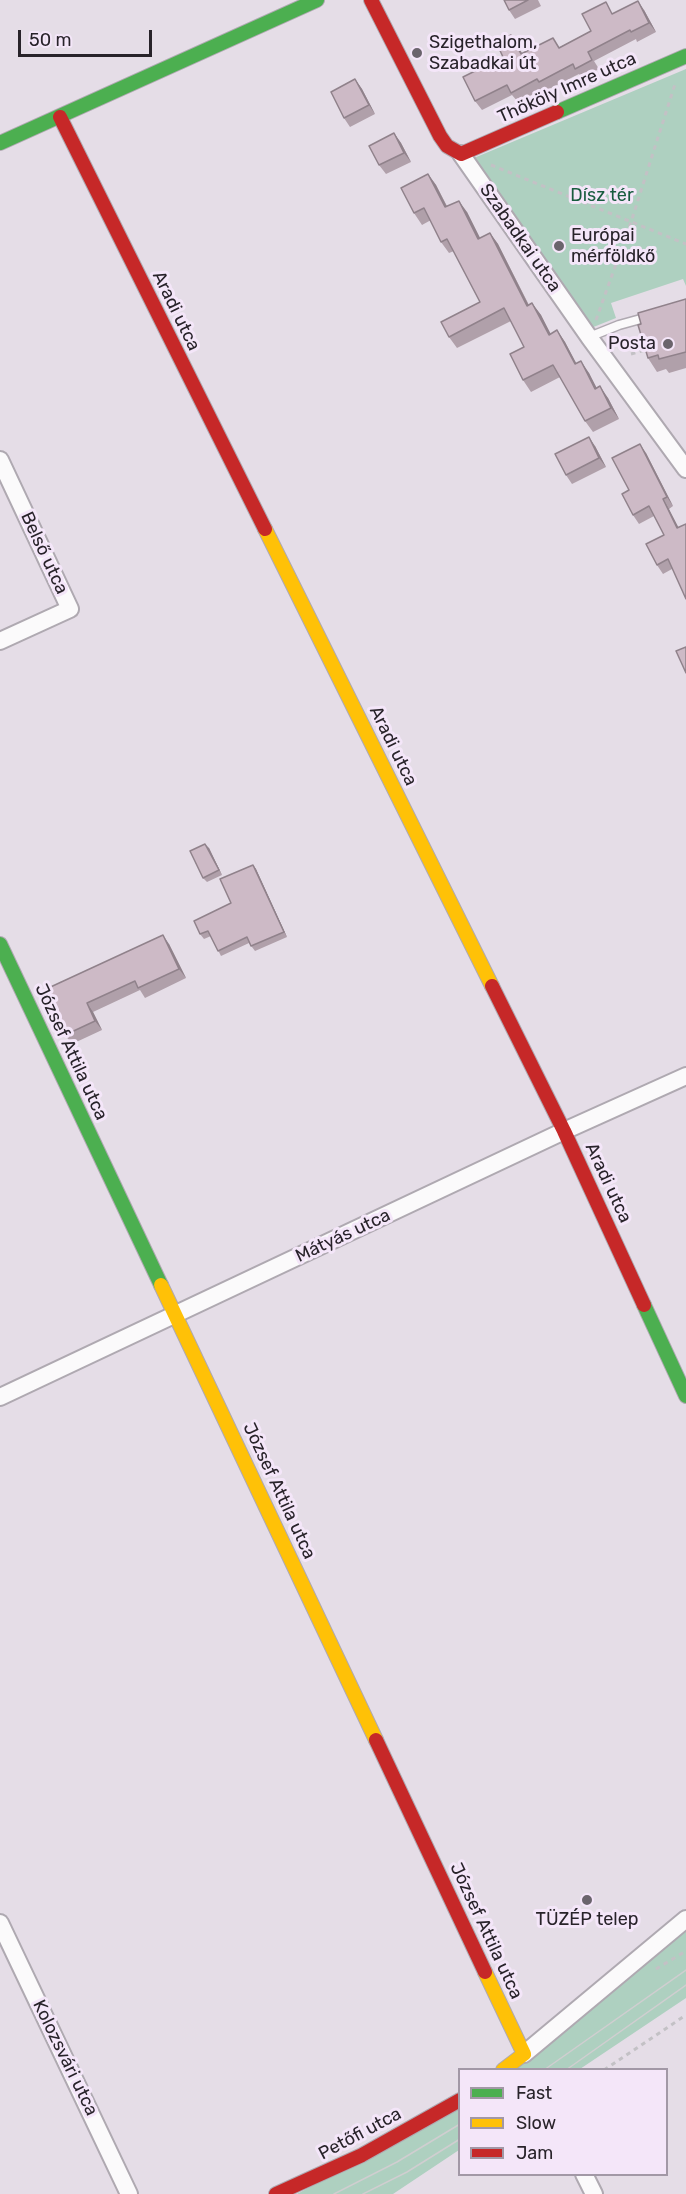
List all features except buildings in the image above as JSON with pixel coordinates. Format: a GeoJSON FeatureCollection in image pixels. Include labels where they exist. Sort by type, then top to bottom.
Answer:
{"type":"FeatureCollection","features":[{"type":"Feature","properties":{"kind":"street"},"geometry":{"type":"LineString","coordinates":[[0,143],[317,0]]}},
{"type":"Feature","properties":{"kind":"street","name":"Szabadkai utca"},"geometry":{"type":"LineString","coordinates":[[371,0],[440,136],[447,146],[462,153],[590,337],[686,469]]}},
{"type":"Feature","properties":{"kind":"street","name":"Thököly Imre utca"},"geometry":{"type":"LineString","coordinates":[[462,153],[685,56]]}},
{"type":"Feature","properties":{"kind":"street","name":"Aradi utca"},"geometry":{"type":"LineString","coordinates":[[60,117],[564,1131],[686,1396]]}},
{"type":"Feature","properties":{"kind":"street","name":"Belső utca"},"geometry":{"type":"LineString","coordinates":[[0,460],[70,609],[0,641]]}},
{"type":"Feature","properties":{"kind":"street","name":"József Attila utca"},"geometry":{"type":"LineString","coordinates":[[0,944],[524,2054]]}},
{"type":"Feature","properties":{"kind":"street","name":"Mátyás utca"},"geometry":{"type":"LineString","coordinates":[[0,1397],[564,1131],[686,1076]]}},
{"type":"Feature","properties":{"kind":"street"},"geometry":{"type":"LineString","coordinates":[[506,2068],[686,1920]]}},
{"type":"Feature","properties":{"kind":"street","name":"Kolozsvári utca"},"geometry":{"type":"LineString","coordinates":[[0,1923],[129,2194]]}},
{"type":"Feature","properties":{"kind":"street","name":"Petőfi utca"},"geometry":{"type":"LineString","coordinates":[[276,2194],[362,2155],[458,2101]]}},
{"type":"Feature","properties":{"kind":"street"},"geometry":{"type":"LineString","coordinates":[[585,2176],[594,2194]]}},
{"type":"Feature","properties":{"kind":"lane"},"geometry":{"type":"LineString","coordinates":[[590,337],[619,325],[662,313]]}},
{"type":"Feature","properties":{"kind":"path"},"geometry":{"type":"LineString","coordinates":[[590,337],[631,222],[685,56]]}},
{"type":"Feature","properties":{"kind":"path"},"geometry":{"type":"LineString","coordinates":[[462,153],[686,244]]}},
{"type":"Feature","properties":{"kind":"path"},"geometry":{"type":"LineString","coordinates":[[631,354],[651,349]]}},
{"type":"Feature","properties":{"kind":"path"},"geometry":{"type":"LineString","coordinates":[[607,2068],[686,2015]]}},
{"type":"Feature","properties":{"kind":"green space","name":"Dísz tér"},"geometry":{"type":"Polygon","coordinates":[[[686,69],[686,286],[683,279],[611,303],[616,318],[591,328],[474,158],[686,69]]]}},
{"type":"Feature","properties":{"kind":"green space"},"geometry":{"type":"Polygon","coordinates":[[[686,1930],[686,1998],[581,2068],[517,2068],[686,1930]]]}},
{"type":"Feature","properties":{"kind":"green space"},"geometry":{"type":"Polygon","coordinates":[[[458,2108],[458,2151],[393,2194],[297,2194],[458,2108]]]}},
{"type":"Feature","properties":{"kind":"tram line"},"geometry":{"type":"LineString","coordinates":[[547,2068],[686,1970]]}},
{"type":"Feature","properties":{"kind":"tram line"},"geometry":{"type":"LineString","coordinates":[[569,2068],[686,1985]]}},
{"type":"Feature","properties":{"kind":"tram line"},"geometry":{"type":"LineString","coordinates":[[334,2194],[397,2162],[458,2125]]}},
{"type":"Feature","properties":{"kind":"tram line"},"geometry":{"type":"LineString","coordinates":[[363,2194],[407,2172],[458,2140]]}},
{"type":"Feature","properties":{"kind":"traffic: fast"},"geometry":{"type":"LineString","coordinates":[[0,143],[317,0]]}},
{"type":"Feature","properties":{"kind":"traffic: fast"},"geometry":{"type":"LineString","coordinates":[[557,112],[686,56]]}},
{"type":"Feature","properties":{"kind":"traffic: fast"},"geometry":{"type":"LineString","coordinates":[[0,944],[161,1285]]}},
{"type":"Feature","properties":{"kind":"traffic: fast"},"geometry":{"type":"LineString","coordinates":[[644,1305],[686,1396]]}},
{"type":"Feature","properties":{"kind":"traffic: slow"},"geometry":{"type":"LineString","coordinates":[[265,529],[492,986]]}},
{"type":"Feature","properties":{"kind":"traffic: slow"},"geometry":{"type":"LineString","coordinates":[[161,1285],[376,1740]]}},
{"type":"Feature","properties":{"kind":"traffic: slow"},"geometry":{"type":"LineString","coordinates":[[485,1972],[524,2054],[506,2068]]}},
{"type":"Feature","properties":{"kind":"traffic: jam"},"geometry":{"type":"LineString","coordinates":[[371,0],[447,146],[461,154],[557,112]]}},
{"type":"Feature","properties":{"kind":"traffic: jam"},"geometry":{"type":"LineString","coordinates":[[60,117],[265,529]]}},
{"type":"Feature","properties":{"kind":"traffic: jam"},"geometry":{"type":"LineString","coordinates":[[492,986],[564,1131],[644,1305]]}},
{"type":"Feature","properties":{"kind":"traffic: jam"},"geometry":{"type":"LineString","coordinates":[[376,1740],[485,1972]]}},
{"type":"Feature","properties":{"kind":"traffic: jam"},"geometry":{"type":"LineString","coordinates":[[276,2194],[362,2155],[458,2101]]}},
{"type":"Feature","properties":{"kind":"place","name":"Szigethalom, Szabadkai út"},"geometry":{"type":"Point","coordinates":[417,53]}},
{"type":"Feature","properties":{"kind":"place","name":"Európai mérföldkő"},"geometry":{"type":"Point","coordinates":[559,246]}},
{"type":"Feature","properties":{"kind":"place","name":"Posta"},"geometry":{"type":"Point","coordinates":[668,344]}},
{"type":"Feature","properties":{"kind":"place","name":"TÜZÉP telep"},"geometry":{"type":"Point","coordinates":[587,1900]}}]}
